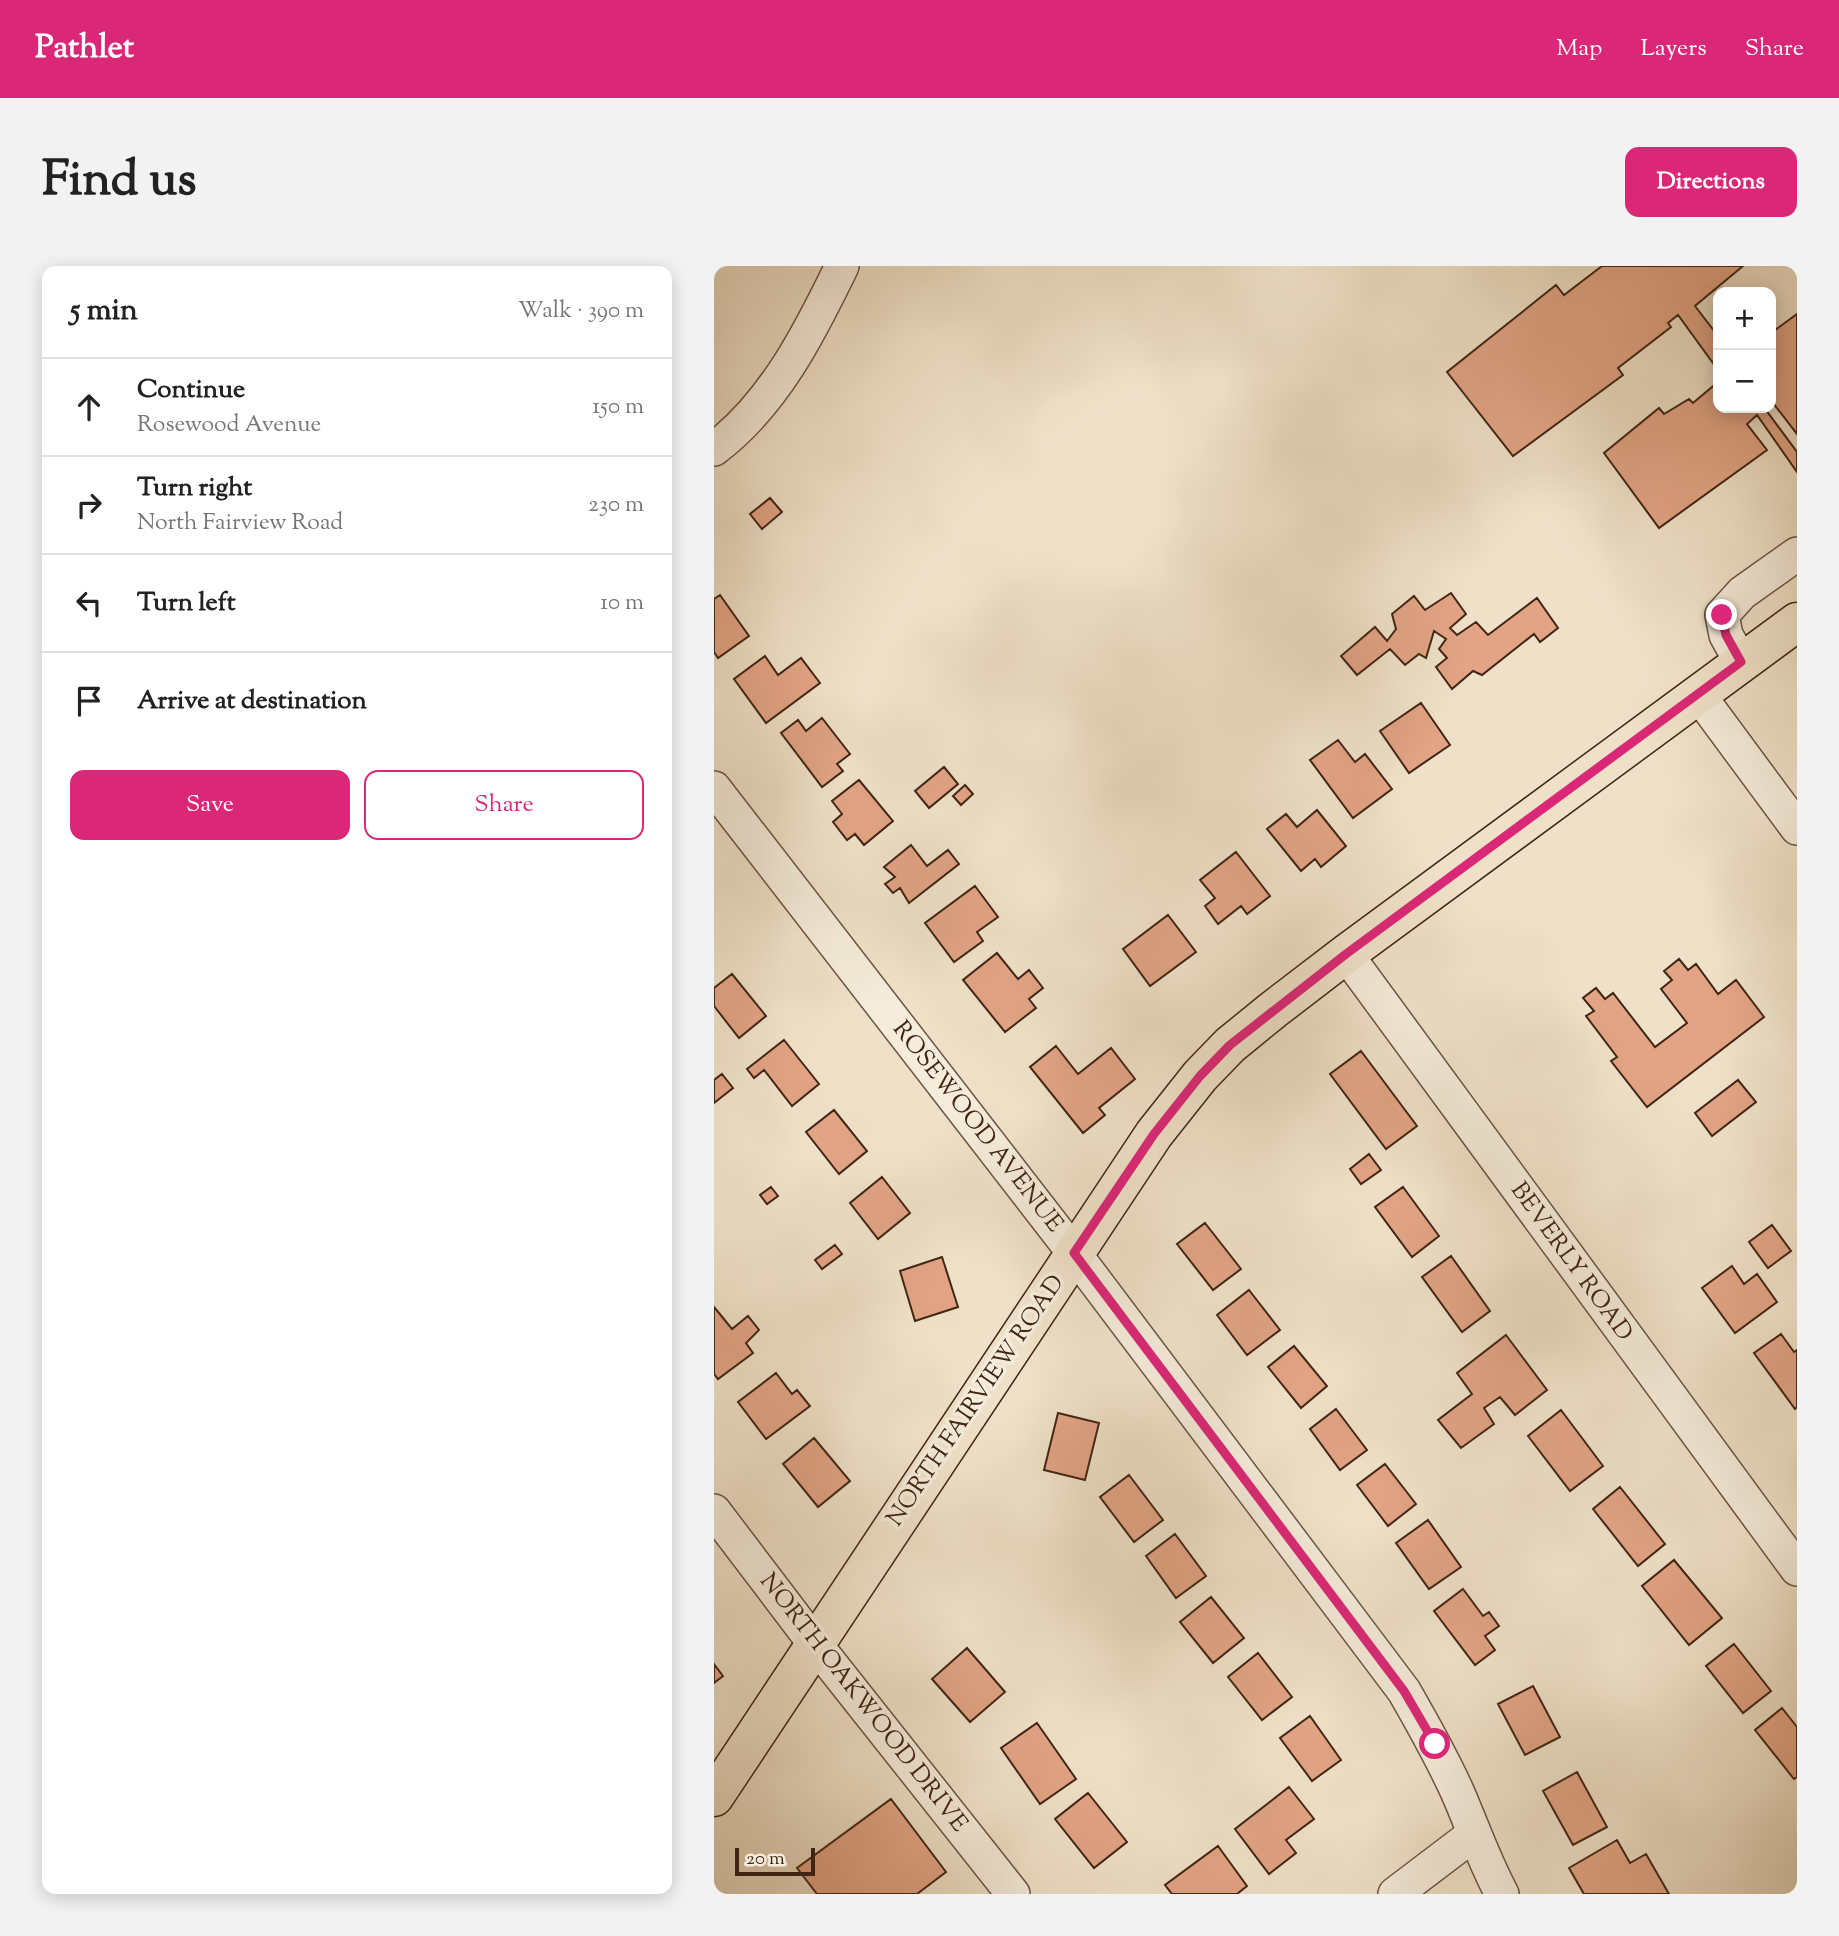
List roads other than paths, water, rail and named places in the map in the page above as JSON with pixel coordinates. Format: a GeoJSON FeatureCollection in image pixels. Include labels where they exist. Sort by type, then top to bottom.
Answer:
{"type":"FeatureCollection","features":[{"type":"Feature","properties":{"kind":"main road","name":"NORTH FAIRVIEW ROAD"},"geometry":{"type":"LineString","coordinates":[[714,1797],[1154,1134],[1200,1076],[1230,1045],[1346,954],[1797,622]]}},
{"type":"Feature","properties":{"kind":"street"},"geometry":{"type":"LineString","coordinates":[[714,449],[754,412],[786,370],[820,312],[842,266]]}},
{"type":"Feature","properties":{"kind":"street"},"geometry":{"type":"LineString","coordinates":[[1741,662],[1726,635],[1722,615],[1742,593],[1797,554]]}},
{"type":"Feature","properties":{"kind":"street"},"geometry":{"type":"LineString","coordinates":[[1698,694],[1797,828]]}},
{"type":"Feature","properties":{"kind":"street","name":"ROSEWOOD AVENUE"},"geometry":{"type":"LineString","coordinates":[[718,803],[1074,1253],[1404,1691],[1435,1744],[1502,1894]]}},
{"type":"Feature","properties":{"kind":"street","name":"BEVERLY ROAD"},"geometry":{"type":"LineString","coordinates":[[1346,954],[1797,1569]]}},
{"type":"Feature","properties":{"kind":"street","name":"NORTH OAKWOOD DRIVE"},"geometry":{"type":"LineString","coordinates":[[714,1511],[815,1644],[1013,1894]]}},
{"type":"Feature","properties":{"kind":"street"},"geometry":{"type":"LineString","coordinates":[[1395,1894],[1474,1834]]}}]}
